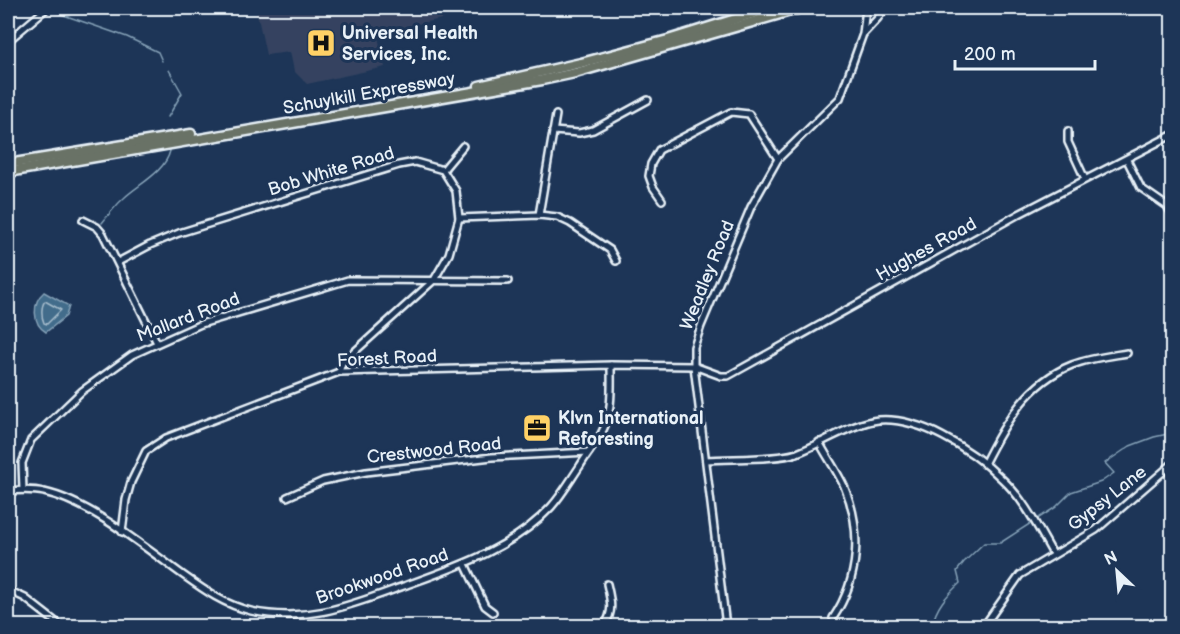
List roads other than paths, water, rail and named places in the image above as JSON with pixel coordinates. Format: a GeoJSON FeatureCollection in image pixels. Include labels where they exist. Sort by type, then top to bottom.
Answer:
{"type":"FeatureCollection","features":[{"type":"Feature","properties":{"kind":"highway","name":"Schuylkill Expressway"},"geometry":{"type":"LineString","coordinates":[[8,164],[484,85],[668,40],[771,8]]}},
{"type":"Feature","properties":{"kind":"highway","name":"Schuylkill Expressway"},"geometry":{"type":"LineString","coordinates":[[8,172],[542,80],[801,8]]}},
{"type":"Feature","properties":{"kind":"street"},"geometry":{"type":"LineString","coordinates":[[8,41],[47,8]]}},
{"type":"Feature","properties":{"kind":"street","name":"Weadley Road"},"geometry":{"type":"LineString","coordinates":[[726,627],[694,366],[694,347],[751,207],[778,159],[840,98],[863,34],[866,8]]}},
{"type":"Feature","properties":{"kind":"street"},"geometry":{"type":"LineString","coordinates":[[863,34],[885,8]]}},
{"type":"Feature","properties":{"kind":"street"},"geometry":{"type":"LineString","coordinates":[[553,131],[579,133],[593,130],[648,100]]}},
{"type":"Feature","properties":{"kind":"street"},"geometry":{"type":"LineString","coordinates":[[662,200],[649,176],[651,164],[659,150],[731,112],[749,114],[778,159]]}},
{"type":"Feature","properties":{"kind":"street"},"geometry":{"type":"LineString","coordinates":[[539,215],[556,115]]}},
{"type":"Feature","properties":{"kind":"street"},"geometry":{"type":"LineString","coordinates":[[1068,131],[1068,142],[1085,179]]}},
{"type":"Feature","properties":{"kind":"street","name":"Hughes Road"},"geometry":{"type":"LineString","coordinates":[[694,366],[721,376],[735,373],[975,238],[1173,135]]}},
{"type":"Feature","properties":{"kind":"street"},"geometry":{"type":"LineString","coordinates":[[339,372],[342,363],[434,280],[448,254],[459,218],[456,191],[443,170],[464,146]]}},
{"type":"Feature","properties":{"kind":"street"},"geometry":{"type":"LineString","coordinates":[[1127,160],[1141,188],[1167,206],[1172,214]]}},
{"type":"Feature","properties":{"kind":"street","name":"Bob White Road"},"geometry":{"type":"LineString","coordinates":[[118,262],[179,233],[399,165],[415,162],[443,170]]}},
{"type":"Feature","properties":{"kind":"street"},"geometry":{"type":"LineString","coordinates":[[459,218],[539,215],[557,217],[610,250],[616,261]]}},
{"type":"Feature","properties":{"kind":"street"},"geometry":{"type":"LineString","coordinates":[[83,220],[100,230],[157,343]]}},
{"type":"Feature","properties":{"kind":"street","name":"Mallard Road"},"geometry":{"type":"LineString","coordinates":[[23,490],[22,463],[32,440],[82,391],[132,355],[201,324],[348,280],[508,281]]}},
{"type":"Feature","properties":{"kind":"street"},"geometry":{"type":"LineString","coordinates":[[984,464],[1002,429],[1018,405],[1034,389],[1071,366],[1127,353]]}},
{"type":"Feature","properties":{"kind":"street","name":"Forest Road"},"geometry":{"type":"LineString","coordinates":[[122,532],[131,482],[146,451],[166,438],[339,372],[611,365],[694,366]]}},
{"type":"Feature","properties":{"kind":"street","name":"Brookwood Road"},"geometry":{"type":"LineString","coordinates":[[8,491],[43,492],[64,498],[122,532],[214,597],[250,611],[280,615],[315,615],[353,605],[465,564],[510,542],[535,523],[552,506],[603,430],[611,397],[611,365]]}},
{"type":"Feature","properties":{"kind":"street"},"geometry":{"type":"LineString","coordinates":[[706,460],[796,453],[844,430],[874,421],[912,425],[936,433],[962,447],[1003,479],[1028,510],[1053,554]]}},
{"type":"Feature","properties":{"kind":"street"},"geometry":{"type":"LineString","coordinates":[[819,442],[844,488],[852,511],[856,536],[855,562],[850,583],[844,600],[833,618]]}},
{"type":"Feature","properties":{"kind":"street","name":"Crestwood Road"},"geometry":{"type":"LineString","coordinates":[[287,497],[323,481],[366,472],[492,457],[589,452]]}},
{"type":"Feature","properties":{"kind":"street","name":"Gypsy Lane"},"geometry":{"type":"LineString","coordinates":[[984,627],[1008,590],[1027,570],[1096,530],[1173,464]]}},
{"type":"Feature","properties":{"kind":"street"},"geometry":{"type":"LineString","coordinates":[[465,564],[485,606],[493,612]]}},
{"type":"Feature","properties":{"kind":"street"},"geometry":{"type":"LineString","coordinates":[[604,627],[612,608],[607,584]]}},
{"type":"Feature","properties":{"kind":"street"},"geometry":{"type":"LineString","coordinates":[[8,590],[25,598],[61,627]]}},
{"type":"Feature","properties":{"kind":"water"},"geometry":{"type":"Polygon","coordinates":[[[44,292],[69,306],[66,316],[46,332],[38,324],[35,313],[37,301],[44,292]]]}},
{"type":"Feature","properties":{"kind":"waterway"},"geometry":{"type":"LineString","coordinates":[[52,11],[127,37],[158,52],[162,61]]}},
{"type":"Feature","properties":{"kind":"waterway"},"geometry":{"type":"LineString","coordinates":[[168,117],[182,93],[169,70]]}},
{"type":"Feature","properties":{"kind":"waterway"},"geometry":{"type":"LineString","coordinates":[[102,223],[121,201],[163,165],[170,151]]}},
{"type":"Feature","properties":{"kind":"waterway"},"geometry":{"type":"LineString","coordinates":[[932,626],[942,602],[960,583],[957,571],[984,543],[1000,543],[1056,507],[1071,492],[1101,482],[1114,473],[1105,463],[1130,446],[1172,433]]}},
{"type":"Feature","properties":{"kind":"place","name":"Universal Health Services, Inc."},"geometry":{"type":"Point","coordinates":[321,43]}},
{"type":"Feature","properties":{"kind":"place","name":"Klvn International Reforesting"},"geometry":{"type":"Point","coordinates":[537,428]}}]}
